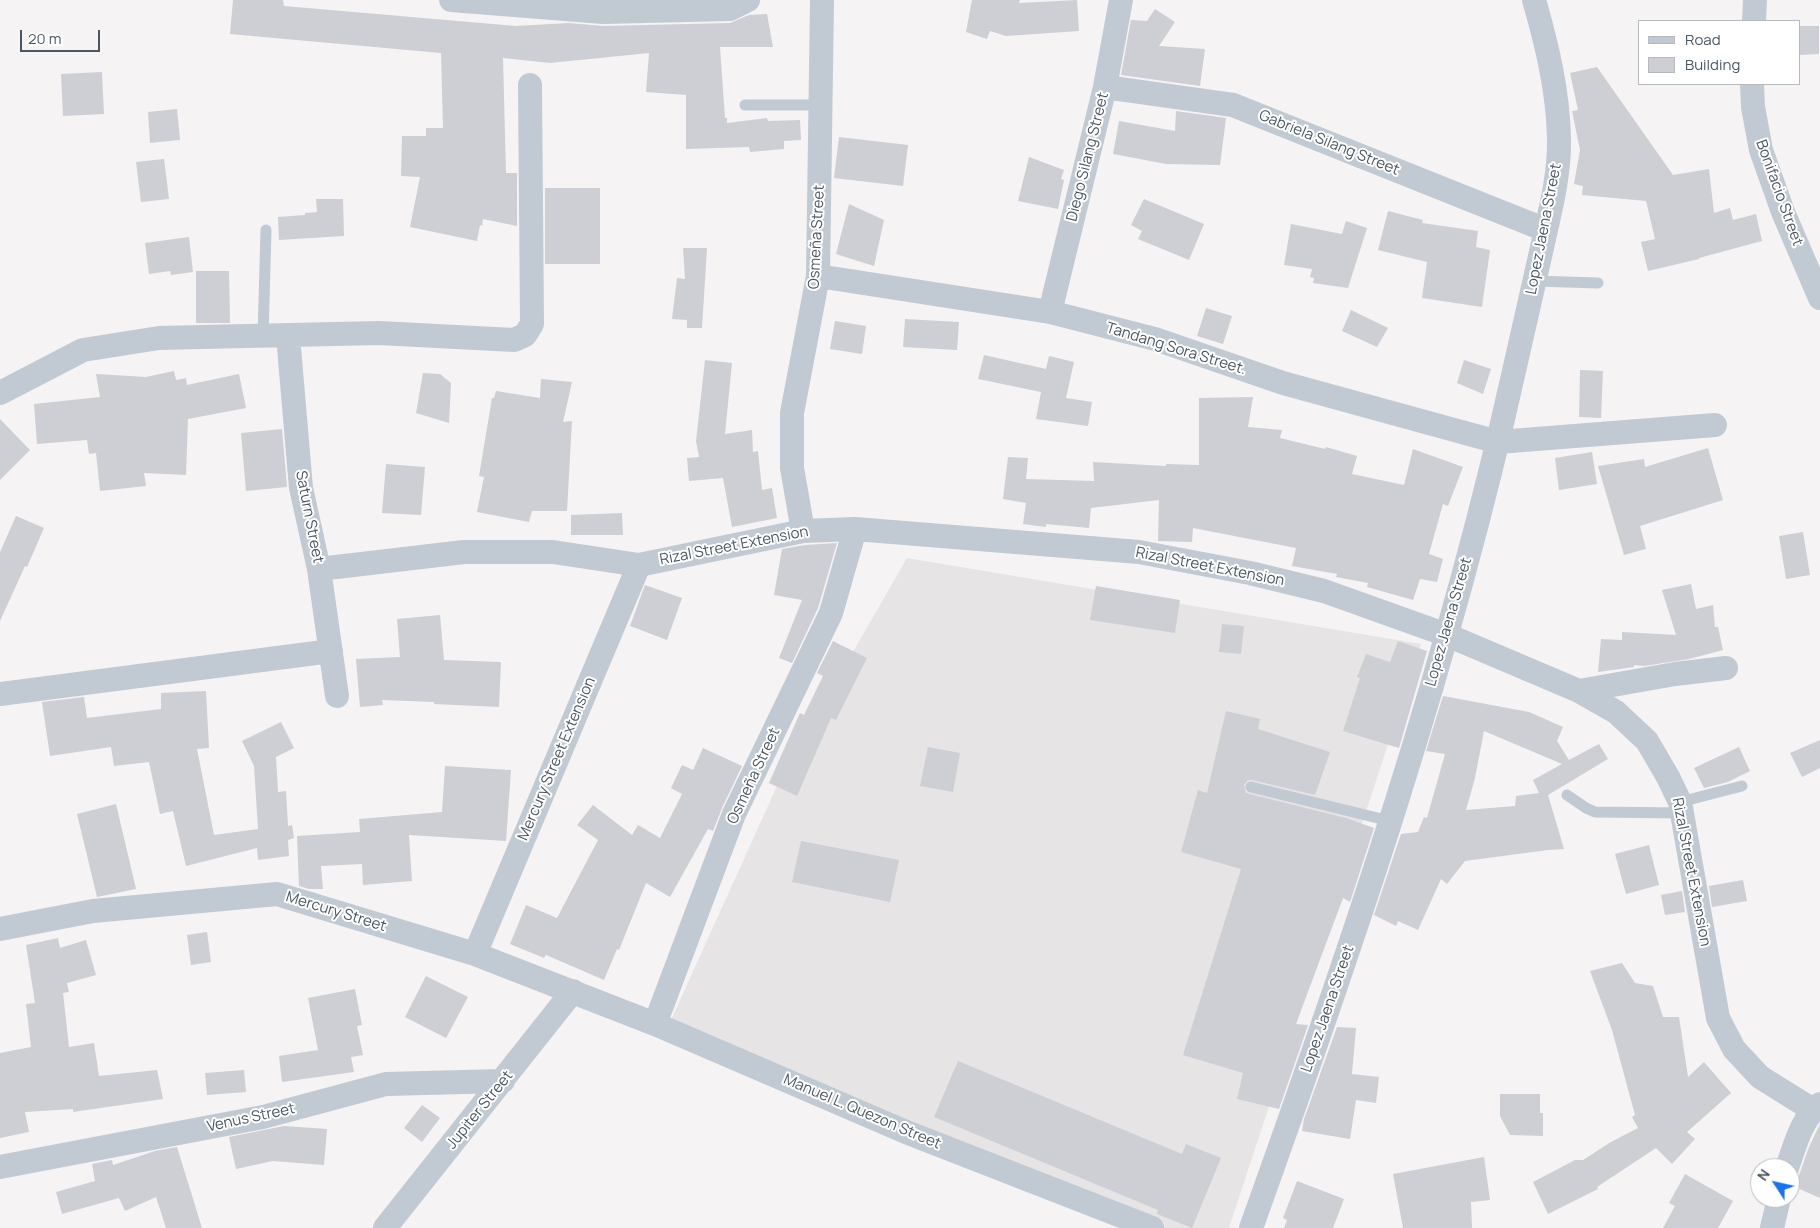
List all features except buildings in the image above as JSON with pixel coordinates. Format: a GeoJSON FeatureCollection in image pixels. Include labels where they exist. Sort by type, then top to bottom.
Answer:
{"type":"FeatureCollection","features":[{"type":"Feature","properties":{"kind":"street"},"geometry":{"type":"LineString","coordinates":[[450,0],[526,3],[603,12],[636,6],[730,9],[748,0]]}},
{"type":"Feature","properties":{"kind":"street","name":"Osmeña Street"},"geometry":{"type":"LineString","coordinates":[[803,531],[792,468],[792,413],[818,276],[822,0]]}},
{"type":"Feature","properties":{"kind":"street","name":"Diego Silang Street"},"geometry":{"type":"LineString","coordinates":[[1050,312],[1105,87],[1121,0]]}},
{"type":"Feature","properties":{"kind":"street","name":"Lopez Jaena Street"},"geometry":{"type":"LineString","coordinates":[[1251,1228],[1327,1015],[1390,822],[1446,635],[1498,442],[1546,230],[1556,174],[1559,140],[1547,47],[1534,0]]}},
{"type":"Feature","properties":{"kind":"street"},"geometry":{"type":"LineString","coordinates":[[1754,20],[1755,0]]}},
{"type":"Feature","properties":{"kind":"street","name":"Bonifacio Street"},"geometry":{"type":"LineString","coordinates":[[1752,85],[1753,107],[1761,150],[1784,212],[1820,298]]}},
{"type":"Feature","properties":{"kind":"street"},"geometry":{"type":"LineString","coordinates":[[0,393],[83,350],[159,338],[379,333],[514,340],[525,335],[532,324],[530,86]]}},
{"type":"Feature","properties":{"kind":"street","name":"Gabriela Silang Street"},"geometry":{"type":"LineString","coordinates":[[1105,87],[1233,105],[1546,230]]}},
{"type":"Feature","properties":{"kind":"street","name":"Tandang Sora Street."},"geometry":{"type":"LineString","coordinates":[[818,276],[1050,312],[1155,339],[1283,383],[1498,442],[1715,425]]}},
{"type":"Feature","properties":{"kind":"street","name":"Saturn Street"},"geometry":{"type":"LineString","coordinates":[[288,336],[301,488],[319,569],[337,696]]}},
{"type":"Feature","properties":{"kind":"street","name":"Osmeña Street"},"geometry":{"type":"LineString","coordinates":[[655,1024],[734,814],[832,613],[855,529]]}},
{"type":"Feature","properties":{"kind":"street","name":"Rizal Street Extension"},"geometry":{"type":"LineString","coordinates":[[319,569],[464,552],[554,552],[639,565],[803,531],[855,529],[1138,552],[1250,573],[1324,591],[1446,635],[1579,691],[1616,712],[1647,742],[1668,777],[1681,807],[1718,1018],[1734,1049],[1760,1077],[1816,1107]]}},
{"type":"Feature","properties":{"kind":"street","name":"Mercury Street Extension"},"geometry":{"type":"LineString","coordinates":[[475,954],[639,565]]}},
{"type":"Feature","properties":{"kind":"street"},"geometry":{"type":"LineString","coordinates":[[0,694],[331,651]]}},
{"type":"Feature","properties":{"kind":"street"},"geometry":{"type":"LineString","coordinates":[[1579,691],[1675,674],[1726,668]]}},
{"type":"Feature","properties":{"kind":"street","name":"Mercury Street"},"geometry":{"type":"LineString","coordinates":[[0,929],[93,910],[277,894],[475,954],[573,991]]}},
{"type":"Feature","properties":{"kind":"street","name":"Manuel L. Quezon Street"},"geometry":{"type":"LineString","coordinates":[[573,991],[655,1024],[906,1132],[1152,1228]]}},
{"type":"Feature","properties":{"kind":"street","name":"Jupiter Street"},"geometry":{"type":"LineString","coordinates":[[385,1228],[504,1081],[573,991]]}},
{"type":"Feature","properties":{"kind":"street","name":"Venus Street"},"geometry":{"type":"LineString","coordinates":[[0,1167],[263,1117],[386,1084],[504,1081]]}},
{"type":"Feature","properties":{"kind":"street"},"geometry":{"type":"LineString","coordinates":[[1791,1158],[1800,1132],[1816,1107]]}},
{"type":"Feature","properties":{"kind":"street"},"geometry":{"type":"LineString","coordinates":[[1772,1228],[1777,1208]]}},
{"type":"Feature","properties":{"kind":"lane"},"geometry":{"type":"LineString","coordinates":[[745,105],[821,104]]}},
{"type":"Feature","properties":{"kind":"lane"},"geometry":{"type":"LineString","coordinates":[[264,337],[266,230]]}},
{"type":"Feature","properties":{"kind":"lane"},"geometry":{"type":"LineString","coordinates":[[1534,281],[1598,283]]}},
{"type":"Feature","properties":{"kind":"lane"},"geometry":{"type":"LineString","coordinates":[[1251,786],[1390,822]]}},
{"type":"Feature","properties":{"kind":"lane"},"geometry":{"type":"LineString","coordinates":[[1567,795],[1595,812],[1681,807],[1742,786]]}},
{"type":"Feature","properties":{"kind":"shaded area"},"geometry":{"type":"Polygon","coordinates":[[[907,558],[1421,644],[1229,1228],[1149,1228],[671,1020],[782,775],[907,558]]]}}]}
